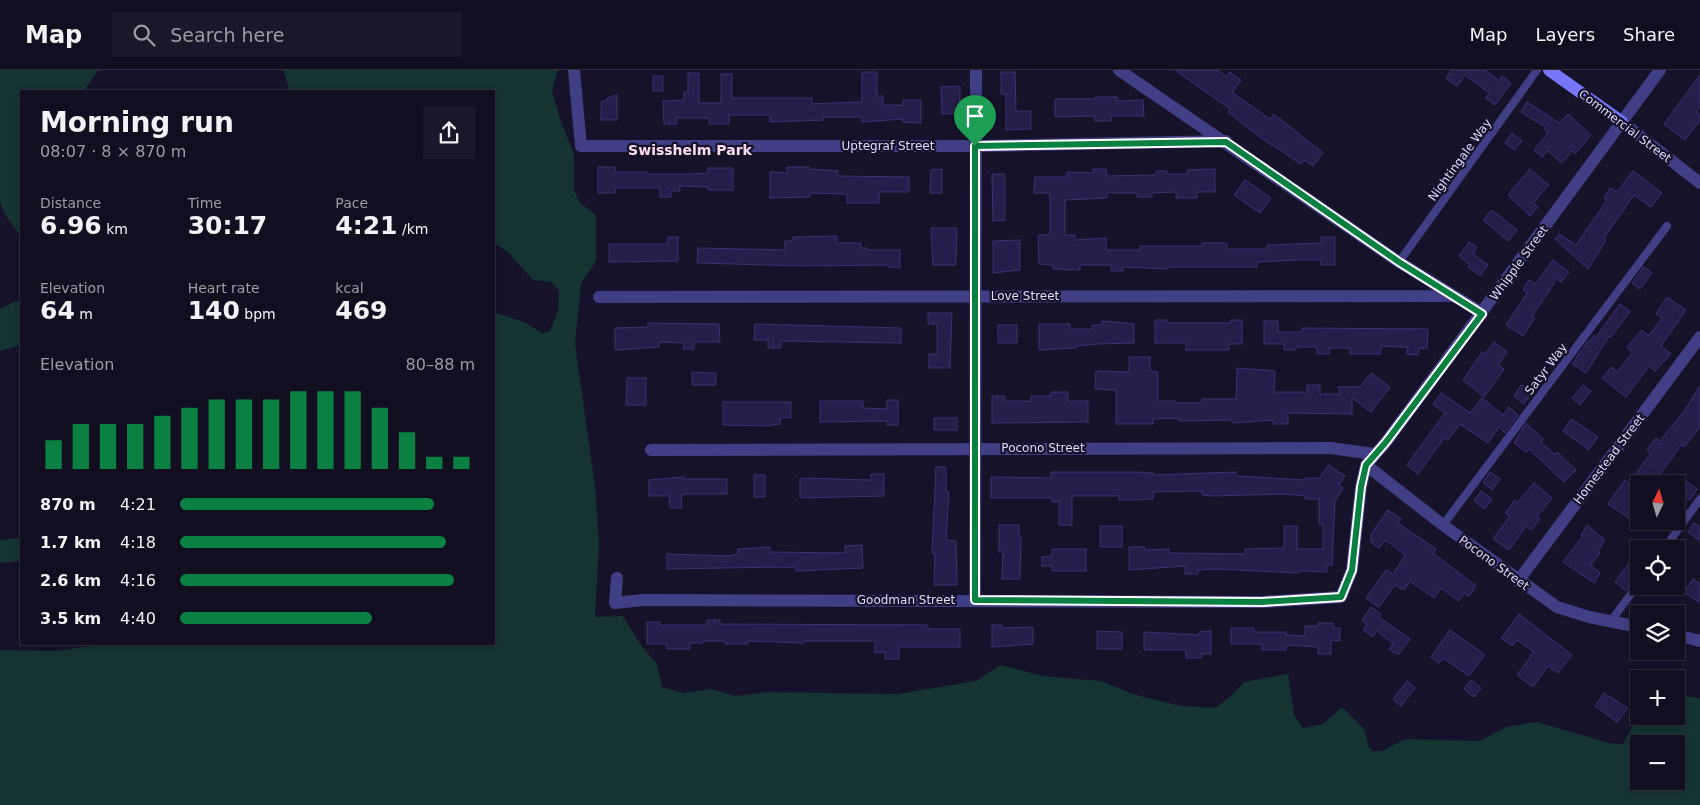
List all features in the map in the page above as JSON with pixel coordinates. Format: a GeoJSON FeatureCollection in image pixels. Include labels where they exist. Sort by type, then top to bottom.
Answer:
{"type":"FeatureCollection","features":[{"type":"Feature","properties":{"kind":"main road","name":"Commercial Street"},"geometry":{"type":"LineString","coordinates":[[1549,70],[1622,122]]}},
{"type":"Feature","properties":{"kind":"street","name":"Uptegraf Street"},"geometry":{"type":"LineString","coordinates":[[574,70],[581,146],[975,146],[1226,142]]}},
{"type":"Feature","properties":{"kind":"street"},"geometry":{"type":"LineString","coordinates":[[975,600],[976,70]]}},
{"type":"Feature","properties":{"kind":"street"},"geometry":{"type":"LineString","coordinates":[[1120,70],[1399,262],[1482,314]]}},
{"type":"Feature","properties":{"kind":"street","name":"Whipple Street"},"geometry":{"type":"LineString","coordinates":[[1370,460],[1386,442],[1482,314],[1660,70]]}},
{"type":"Feature","properties":{"kind":"street","name":"Commercial Street"},"geometry":{"type":"LineString","coordinates":[[1622,122],[1699,181]]}},
{"type":"Feature","properties":{"kind":"street","name":"Love Street"},"geometry":{"type":"LineString","coordinates":[[599,297],[1452,296]]}},
{"type":"Feature","properties":{"kind":"street","name":"Homestead Street"},"geometry":{"type":"LineString","coordinates":[[1518,581],[1700,337]]}},
{"type":"Feature","properties":{"kind":"street","name":"Pocono Street"},"geometry":{"type":"LineString","coordinates":[[651,450],[1330,448],[1370,460],[1443,525],[1518,581],[1557,607],[1630,625]]}},
{"type":"Feature","properties":{"kind":"street","name":"Goodman Street"},"geometry":{"type":"LineString","coordinates":[[617,578],[615,603],[643,600],[1262,602],[1341,597],[1352,570],[1361,487],[1370,460]]}},
{"type":"Feature","properties":{"kind":"street"},"geometry":{"type":"LineString","coordinates":[[1685,637],[1700,641]]}},
{"type":"Feature","properties":{"kind":"lane","name":"Nightingale Way"},"geometry":{"type":"LineString","coordinates":[[1399,262],[1537,70]]}},
{"type":"Feature","properties":{"kind":"lane","name":"Satyr Way"},"geometry":{"type":"LineString","coordinates":[[1443,525],[1667,226]]}},
{"type":"Feature","properties":{"kind":"lane"},"geometry":{"type":"LineString","coordinates":[[1670,540],[1700,499]]}},
{"type":"Feature","properties":{"kind":"lane"},"geometry":{"type":"LineString","coordinates":[[1611,621],[1630,595]]}},
{"type":"Feature","properties":{"kind":"green space"},"geometry":{"type":"Polygon","coordinates":[[[0,70],[98,70],[85,90],[20,90],[20,236],[4,213],[0,202],[0,70]]]}},
{"type":"Feature","properties":{"kind":"green space"},"geometry":{"type":"Polygon","coordinates":[[[283,70],[558,70],[552,91],[561,122],[574,154],[574,190],[580,203],[596,215],[596,261],[581,284],[575,344],[595,486],[599,543],[595,617],[623,616],[640,644],[657,664],[662,687],[683,693],[711,689],[735,696],[769,692],[898,694],[976,681],[1000,665],[1043,676],[1101,681],[1133,694],[1181,706],[1215,708],[1231,696],[1244,682],[1288,674],[1294,715],[1303,728],[1323,724],[1342,707],[1364,729],[1369,747],[1373,751],[1382,751],[1405,739],[1479,741],[1506,727],[1537,722],[1609,743],[1623,744],[1633,725],[1685,725],[1685,696],[1700,698],[1700,805],[0,805],[0,650],[56,651],[98,645],[495,645],[495,312],[526,323],[542,333],[550,331],[558,310],[559,290],[551,282],[533,280],[508,252],[495,244],[495,90],[290,90],[283,70]]]}},
{"type":"Feature","properties":{"kind":"green space"},"geometry":{"type":"Polygon","coordinates":[[[20,301],[20,345],[0,351],[0,309],[13,302],[20,301]]]}},
{"type":"Feature","properties":{"kind":"green space"},"geometry":{"type":"Polygon","coordinates":[[[20,538],[20,561],[0,563],[0,540],[20,538]]]}},
{"type":"Feature","properties":{"kind":"building"},"geometry":{"type":"Polygon","coordinates":[[[1175,70],[1217,70],[1227,77],[1230,72],[1241,80],[1232,92],[1270,119],[1274,114],[1323,153],[1313,166],[1305,160],[1301,164],[1258,136],[1228,112],[1230,109],[1175,70]]]}},
{"type":"Feature","properties":{"kind":"building"},"geometry":{"type":"Polygon","coordinates":[[[1451,70],[1485,70],[1499,81],[1502,76],[1511,83],[1495,105],[1486,98],[1489,93],[1465,75],[1457,86],[1446,78],[1451,70]]]}},
{"type":"Feature","properties":{"kind":"building"},"geometry":{"type":"Polygon","coordinates":[[[862,72],[877,72],[877,96],[883,96],[883,105],[903,105],[903,100],[921,100],[921,123],[903,122],[903,119],[862,122],[862,117],[823,117],[823,120],[770,122],[770,115],[729,115],[729,124],[709,124],[709,118],[676,118],[677,124],[664,124],[663,101],[684,100],[684,92],[688,92],[688,73],[699,73],[699,103],[721,103],[721,74],[732,74],[732,98],[812,98],[812,104],[862,102],[862,72]]]}},
{"type":"Feature","properties":{"kind":"building"},"geometry":{"type":"Polygon","coordinates":[[[1001,72],[1015,72],[1016,111],[1031,111],[1031,129],[1006,130],[1006,94],[1001,94],[1001,72]]]}},
{"type":"Feature","properties":{"kind":"building"},"geometry":{"type":"Polygon","coordinates":[[[1700,75],[1700,106],[1696,112],[1700,115],[1700,120],[1685,140],[1664,124],[1700,75]]]}},
{"type":"Feature","properties":{"kind":"building"},"geometry":{"type":"Polygon","coordinates":[[[653,76],[663,76],[663,91],[653,91],[653,76]]]}},
{"type":"Feature","properties":{"kind":"building"},"geometry":{"type":"Polygon","coordinates":[[[960,86],[960,114],[942,114],[941,87],[960,86]]]}},
{"type":"Feature","properties":{"kind":"building"},"geometry":{"type":"Polygon","coordinates":[[[617,95],[617,120],[601,120],[601,101],[607,101],[607,98],[617,95]]]}},
{"type":"Feature","properties":{"kind":"building"},"geometry":{"type":"Polygon","coordinates":[[[1095,97],[1117,97],[1117,101],[1143,100],[1144,116],[1111,116],[1111,121],[1095,121],[1095,116],[1055,117],[1055,99],[1095,99],[1095,97]]]}},
{"type":"Feature","properties":{"kind":"building"},"geometry":{"type":"Polygon","coordinates":[[[1527,102],[1559,123],[1568,114],[1591,135],[1575,154],[1572,151],[1562,163],[1548,151],[1542,157],[1534,150],[1548,133],[1544,129],[1545,127],[1521,112],[1527,102]]]}},
{"type":"Feature","properties":{"kind":"building"},"geometry":{"type":"Polygon","coordinates":[[[1512,133],[1522,141],[1514,150],[1505,143],[1512,133]]]}},
{"type":"Feature","properties":{"kind":"building"},"geometry":{"type":"Polygon","coordinates":[[[598,167],[615,167],[615,172],[647,172],[647,174],[708,173],[708,168],[733,168],[733,190],[708,190],[708,187],[680,186],[680,191],[671,191],[671,197],[660,197],[660,188],[615,188],[615,193],[598,193],[598,167]]]}},
{"type":"Feature","properties":{"kind":"building"},"geometry":{"type":"Polygon","coordinates":[[[787,167],[809,167],[809,169],[838,171],[838,176],[909,177],[909,192],[879,192],[879,203],[847,203],[847,194],[810,193],[810,197],[770,198],[770,172],[787,173],[787,167]]]}},
{"type":"Feature","properties":{"kind":"building"},"geometry":{"type":"Polygon","coordinates":[[[942,169],[942,193],[930,193],[931,170],[942,169]]]}},
{"type":"Feature","properties":{"kind":"building"},"geometry":{"type":"Polygon","coordinates":[[[1093,169],[1106,169],[1107,176],[1156,175],[1156,171],[1167,171],[1167,174],[1187,174],[1187,170],[1215,169],[1215,192],[1197,192],[1197,198],[1176,198],[1176,192],[1152,193],[1152,197],[1137,197],[1137,193],[1107,193],[1107,198],[1065,200],[1065,235],[1075,235],[1075,240],[1106,238],[1106,250],[1140,250],[1140,246],[1202,246],[1202,243],[1227,243],[1227,249],[1267,249],[1267,245],[1321,243],[1321,237],[1335,237],[1335,265],[1321,265],[1321,260],[1295,260],[1257,262],[1257,267],[1168,267],[1168,269],[1123,267],[1123,271],[1111,271],[1111,265],[1080,265],[1080,270],[1053,269],[1053,265],[1039,264],[1038,235],[1050,235],[1050,193],[1034,193],[1035,177],[1067,177],[1067,172],[1093,173],[1093,169]]]}},
{"type":"Feature","properties":{"kind":"building"},"geometry":{"type":"Polygon","coordinates":[[[1530,169],[1549,185],[1533,203],[1538,207],[1530,216],[1508,195],[1530,169]]]}},
{"type":"Feature","properties":{"kind":"building"},"geometry":{"type":"Polygon","coordinates":[[[1633,171],[1662,193],[1651,207],[1634,195],[1604,238],[1606,240],[1588,269],[1555,239],[1559,234],[1576,245],[1607,200],[1604,198],[1610,188],[1617,192],[1633,171]]]}},
{"type":"Feature","properties":{"kind":"building"},"geometry":{"type":"Polygon","coordinates":[[[992,174],[1005,174],[1005,220],[993,221],[992,174]]]}},
{"type":"Feature","properties":{"kind":"building"},"geometry":{"type":"Polygon","coordinates":[[[1245,180],[1271,198],[1260,213],[1234,195],[1245,180]]]}},
{"type":"Feature","properties":{"kind":"building"},"geometry":{"type":"Polygon","coordinates":[[[1492,210],[1517,230],[1508,241],[1483,220],[1492,210]]]}},
{"type":"Feature","properties":{"kind":"building"},"geometry":{"type":"Polygon","coordinates":[[[931,228],[957,228],[956,265],[933,265],[931,228]]]}},
{"type":"Feature","properties":{"kind":"building"},"geometry":{"type":"Polygon","coordinates":[[[837,236],[837,243],[861,243],[861,248],[867,248],[867,250],[900,250],[900,268],[888,267],[888,265],[802,266],[697,263],[698,248],[785,250],[785,241],[792,241],[793,237],[837,236]]]}},
{"type":"Feature","properties":{"kind":"building"},"geometry":{"type":"Polygon","coordinates":[[[668,237],[678,237],[678,261],[609,262],[609,244],[667,244],[668,237]]]}},
{"type":"Feature","properties":{"kind":"building"},"geometry":{"type":"Polygon","coordinates":[[[1020,240],[1020,270],[993,273],[993,241],[1020,240]]]}},
{"type":"Feature","properties":{"kind":"building"},"geometry":{"type":"Polygon","coordinates":[[[1469,242],[1477,247],[1473,254],[1488,265],[1480,276],[1468,267],[1470,265],[1459,256],[1469,242]]]}},
{"type":"Feature","properties":{"kind":"building"},"geometry":{"type":"Polygon","coordinates":[[[1553,260],[1569,272],[1561,282],[1557,279],[1532,316],[1535,318],[1523,336],[1506,325],[1527,293],[1523,290],[1529,280],[1536,284],[1553,260]]]}},
{"type":"Feature","properties":{"kind":"building"},"geometry":{"type":"Polygon","coordinates":[[[1644,267],[1652,273],[1640,289],[1632,283],[1644,267]]]}},
{"type":"Feature","properties":{"kind":"building"},"geometry":{"type":"Polygon","coordinates":[[[1667,297],[1686,310],[1661,346],[1671,354],[1655,371],[1649,366],[1626,397],[1602,378],[1611,367],[1617,372],[1633,352],[1627,347],[1642,330],[1649,336],[1662,318],[1656,314],[1667,297]]]}},
{"type":"Feature","properties":{"kind":"building"},"geometry":{"type":"Polygon","coordinates":[[[1620,304],[1630,311],[1611,337],[1609,336],[1586,373],[1572,364],[1589,340],[1594,335],[1596,337],[1620,304]]]}},
{"type":"Feature","properties":{"kind":"building"},"geometry":{"type":"Polygon","coordinates":[[[928,313],[952,313],[950,368],[929,368],[929,354],[937,354],[937,324],[928,324],[928,313]]]}},
{"type":"Feature","properties":{"kind":"building"},"geometry":{"type":"Polygon","coordinates":[[[1155,320],[1167,320],[1167,323],[1231,323],[1231,320],[1242,320],[1242,344],[1229,344],[1229,350],[1186,350],[1186,343],[1155,343],[1155,320]]]}},
{"type":"Feature","properties":{"kind":"building"},"geometry":{"type":"Polygon","coordinates":[[[1102,321],[1134,324],[1134,343],[1098,344],[1076,346],[1076,348],[1039,350],[1039,324],[1070,324],[1070,329],[1092,329],[1092,325],[1102,325],[1102,321]]]}},
{"type":"Feature","properties":{"kind":"building"},"geometry":{"type":"Polygon","coordinates":[[[1264,321],[1278,321],[1278,332],[1302,332],[1302,328],[1428,329],[1427,349],[1419,348],[1418,355],[1407,354],[1408,348],[1381,346],[1381,354],[1350,354],[1350,348],[1329,348],[1329,354],[1317,354],[1317,347],[1296,347],[1296,350],[1284,350],[1284,344],[1264,344],[1264,321]]]}},
{"type":"Feature","properties":{"kind":"building"},"geometry":{"type":"Polygon","coordinates":[[[648,323],[719,324],[720,342],[694,342],[694,349],[684,349],[683,343],[659,342],[659,347],[615,350],[615,328],[648,327],[648,323]]]}},
{"type":"Feature","properties":{"kind":"building"},"geometry":{"type":"Polygon","coordinates":[[[755,324],[901,328],[901,343],[781,341],[781,348],[768,348],[768,340],[754,340],[755,324]]]}},
{"type":"Feature","properties":{"kind":"building"},"geometry":{"type":"Polygon","coordinates":[[[998,325],[1017,325],[1017,343],[998,343],[998,325]]]}},
{"type":"Feature","properties":{"kind":"building"},"geometry":{"type":"Polygon","coordinates":[[[1494,342],[1507,352],[1498,365],[1504,369],[1484,397],[1463,380],[1482,352],[1485,354],[1494,342]]]}},
{"type":"Feature","properties":{"kind":"building"},"geometry":{"type":"Polygon","coordinates":[[[1129,357],[1150,357],[1150,371],[1158,372],[1158,401],[1175,401],[1175,403],[1202,403],[1202,399],[1236,399],[1237,368],[1275,371],[1274,392],[1307,392],[1307,385],[1320,385],[1320,394],[1340,394],[1340,389],[1337,387],[1360,387],[1371,373],[1390,387],[1371,412],[1352,398],[1352,414],[1288,413],[1288,424],[1273,424],[1273,420],[1232,423],[1232,420],[1179,421],[1178,418],[1153,419],[1153,424],[1116,424],[1116,390],[1095,389],[1096,371],[1129,372],[1129,357]]]}},
{"type":"Feature","properties":{"kind":"building"},"geometry":{"type":"Polygon","coordinates":[[[692,372],[716,373],[716,385],[692,385],[692,372]]]}},
{"type":"Feature","properties":{"kind":"building"},"geometry":{"type":"Polygon","coordinates":[[[627,378],[646,378],[646,405],[626,405],[627,378]]]}},
{"type":"Feature","properties":{"kind":"building"},"geometry":{"type":"Polygon","coordinates":[[[1521,385],[1532,392],[1524,404],[1514,396],[1521,385]]]}},
{"type":"Feature","properties":{"kind":"building"},"geometry":{"type":"Polygon","coordinates":[[[1583,385],[1591,391],[1580,405],[1572,398],[1583,385]]]}},
{"type":"Feature","properties":{"kind":"building"},"geometry":{"type":"Polygon","coordinates":[[[1700,386],[1700,427],[1684,447],[1681,445],[1659,475],[1635,475],[1651,453],[1647,450],[1656,438],[1660,441],[1685,410],[1700,386]]]}},
{"type":"Feature","properties":{"kind":"building"},"geometry":{"type":"Polygon","coordinates":[[[1051,392],[1068,392],[1068,401],[1088,401],[1088,422],[992,423],[992,396],[1005,396],[1005,401],[1031,401],[1031,396],[1051,396],[1051,392]]]}},
{"type":"Feature","properties":{"kind":"building"},"geometry":{"type":"Polygon","coordinates":[[[1441,393],[1470,413],[1482,398],[1503,415],[1509,407],[1518,415],[1505,433],[1499,427],[1488,443],[1460,424],[1448,440],[1444,438],[1418,474],[1407,465],[1445,413],[1433,404],[1441,393]]]}},
{"type":"Feature","properties":{"kind":"building"},"geometry":{"type":"Polygon","coordinates":[[[887,400],[898,400],[898,425],[887,425],[887,421],[820,422],[820,401],[863,401],[863,408],[887,409],[887,400]]]}},
{"type":"Feature","properties":{"kind":"building"},"geometry":{"type":"Polygon","coordinates":[[[723,402],[791,402],[791,418],[780,418],[780,424],[767,426],[723,425],[723,402]]]}},
{"type":"Feature","properties":{"kind":"building"},"geometry":{"type":"Polygon","coordinates":[[[934,418],[957,418],[957,430],[934,430],[934,418]]]}},
{"type":"Feature","properties":{"kind":"building"},"geometry":{"type":"Polygon","coordinates":[[[1571,419],[1598,437],[1589,450],[1563,431],[1571,419]]]}},
{"type":"Feature","properties":{"kind":"building"},"geometry":{"type":"Polygon","coordinates":[[[1526,423],[1543,439],[1541,442],[1555,455],[1557,452],[1576,470],[1564,482],[1529,449],[1526,452],[1514,443],[1526,423]]]}},
{"type":"Feature","properties":{"kind":"building"},"geometry":{"type":"Polygon","coordinates":[[[1328,465],[1345,476],[1339,485],[1343,488],[1335,501],[1332,565],[1327,565],[1327,572],[1299,571],[1299,573],[1216,569],[1198,570],[1198,574],[1185,574],[1185,566],[1129,570],[1129,547],[1145,547],[1145,550],[1169,549],[1169,553],[1245,554],[1245,549],[1284,548],[1284,526],[1297,526],[1297,549],[1323,549],[1323,524],[1319,524],[1319,499],[1305,499],[1305,496],[1284,494],[1213,496],[1202,495],[1202,491],[1153,492],[1153,499],[1136,500],[1119,500],[1119,496],[1072,496],[1072,525],[1059,525],[1059,501],[1052,502],[1052,498],[991,498],[991,477],[1051,478],[1051,472],[1136,472],[1153,473],[1153,475],[1236,472],[1236,476],[1305,480],[1305,478],[1320,478],[1328,465]]]}},
{"type":"Feature","properties":{"kind":"building"},"geometry":{"type":"Polygon","coordinates":[[[936,467],[946,467],[946,492],[949,492],[946,540],[956,541],[957,585],[934,585],[935,553],[932,553],[936,467]]]}},
{"type":"Feature","properties":{"kind":"building"},"geometry":{"type":"Polygon","coordinates":[[[1490,472],[1500,479],[1492,490],[1483,483],[1490,472]]]}},
{"type":"Feature","properties":{"kind":"building"},"geometry":{"type":"Polygon","coordinates":[[[871,474],[884,474],[884,496],[800,498],[800,478],[871,480],[871,474]]]}},
{"type":"Feature","properties":{"kind":"building"},"geometry":{"type":"Polygon","coordinates":[[[754,475],[765,475],[765,497],[754,497],[754,475]]]}},
{"type":"Feature","properties":{"kind":"building"},"geometry":{"type":"Polygon","coordinates":[[[684,477],[684,479],[727,479],[727,494],[681,495],[682,508],[670,508],[669,496],[649,496],[649,480],[684,477]]]}},
{"type":"Feature","properties":{"kind":"building"},"geometry":{"type":"Polygon","coordinates":[[[1625,480],[1629,483],[1630,482],[1630,519],[1608,504],[1625,480]]]}},
{"type":"Feature","properties":{"kind":"building"},"geometry":{"type":"Polygon","coordinates":[[[1685,481],[1697,489],[1690,500],[1685,496],[1685,481]]]}},
{"type":"Feature","properties":{"kind":"building"},"geometry":{"type":"Polygon","coordinates":[[[1534,483],[1552,498],[1537,517],[1540,519],[1531,530],[1526,526],[1509,550],[1493,539],[1510,516],[1505,513],[1515,500],[1518,502],[1534,483]]]}},
{"type":"Feature","properties":{"kind":"building"},"geometry":{"type":"Polygon","coordinates":[[[1481,491],[1492,499],[1485,509],[1474,501],[1481,491]]]}},
{"type":"Feature","properties":{"kind":"building"},"geometry":{"type":"Polygon","coordinates":[[[1388,510],[1401,519],[1398,523],[1436,549],[1433,553],[1476,586],[1469,596],[1464,593],[1459,601],[1441,588],[1434,598],[1410,581],[1404,590],[1395,585],[1379,607],[1366,598],[1386,570],[1393,574],[1405,555],[1386,540],[1379,548],[1371,542],[1371,534],[1388,510]]]}},
{"type":"Feature","properties":{"kind":"building"},"geometry":{"type":"Polygon","coordinates":[[[1694,523],[1700,527],[1700,541],[1688,532],[1694,523]]]}},
{"type":"Feature","properties":{"kind":"building"},"geometry":{"type":"Polygon","coordinates":[[[999,525],[1019,525],[1019,536],[1021,536],[1020,579],[1002,579],[1003,552],[999,552],[999,525]]]}},
{"type":"Feature","properties":{"kind":"building"},"geometry":{"type":"Polygon","coordinates":[[[1587,525],[1605,540],[1598,551],[1600,553],[1591,565],[1600,573],[1594,583],[1563,562],[1583,536],[1581,535],[1587,525]]]}},
{"type":"Feature","properties":{"kind":"building"},"geometry":{"type":"Polygon","coordinates":[[[1100,526],[1122,526],[1122,547],[1100,547],[1100,526]]]}},
{"type":"Feature","properties":{"kind":"building"},"geometry":{"type":"Polygon","coordinates":[[[862,545],[863,568],[796,571],[796,568],[783,567],[667,569],[667,554],[728,556],[738,554],[738,549],[770,547],[770,552],[845,553],[845,546],[862,545]]]}},
{"type":"Feature","properties":{"kind":"building"},"geometry":{"type":"Polygon","coordinates":[[[1052,549],[1086,549],[1086,571],[1052,571],[1052,566],[1042,566],[1042,557],[1052,556],[1052,549]]]}},
{"type":"Feature","properties":{"kind":"building"},"geometry":{"type":"Polygon","coordinates":[[[1630,564],[1630,587],[1626,591],[1615,582],[1630,564]]]}},
{"type":"Feature","properties":{"kind":"building"},"geometry":{"type":"Polygon","coordinates":[[[1693,579],[1700,584],[1700,603],[1685,593],[1693,579]]]}},
{"type":"Feature","properties":{"kind":"building"},"geometry":{"type":"Polygon","coordinates":[[[1371,607],[1381,614],[1379,617],[1410,639],[1398,655],[1389,649],[1393,644],[1377,631],[1373,637],[1363,630],[1367,624],[1362,620],[1371,607]]]}},
{"type":"Feature","properties":{"kind":"building"},"geometry":{"type":"Polygon","coordinates":[[[1519,614],[1572,655],[1558,673],[1548,666],[1533,687],[1517,675],[1534,652],[1517,640],[1512,646],[1501,638],[1519,614]]]}},
{"type":"Feature","properties":{"kind":"building"},"geometry":{"type":"Polygon","coordinates":[[[707,620],[720,620],[720,624],[928,625],[928,629],[960,629],[960,647],[899,647],[899,659],[885,659],[885,652],[875,653],[875,641],[803,641],[803,643],[748,641],[748,644],[725,644],[725,641],[703,641],[703,643],[690,643],[690,649],[667,649],[667,644],[647,644],[647,622],[660,622],[660,625],[707,625],[707,620]]]}},
{"type":"Feature","properties":{"kind":"building"},"geometry":{"type":"Polygon","coordinates":[[[1318,623],[1333,623],[1333,628],[1340,628],[1340,641],[1331,640],[1331,654],[1318,654],[1318,647],[1286,645],[1286,650],[1262,650],[1262,644],[1231,644],[1231,628],[1254,628],[1254,632],[1286,632],[1286,635],[1305,636],[1305,626],[1318,626],[1318,623]]]}},
{"type":"Feature","properties":{"kind":"building"},"geometry":{"type":"Polygon","coordinates":[[[992,625],[1002,625],[1002,628],[1033,627],[1033,644],[992,647],[992,625]]]}},
{"type":"Feature","properties":{"kind":"building"},"geometry":{"type":"Polygon","coordinates":[[[1450,630],[1485,655],[1469,676],[1443,658],[1439,663],[1431,657],[1450,630]]]}},
{"type":"Feature","properties":{"kind":"building"},"geometry":{"type":"Polygon","coordinates":[[[1097,631],[1122,632],[1122,649],[1097,649],[1097,631]]]}},
{"type":"Feature","properties":{"kind":"building"},"geometry":{"type":"Polygon","coordinates":[[[1211,631],[1211,654],[1201,654],[1201,658],[1186,658],[1186,650],[1144,650],[1144,632],[1199,635],[1199,632],[1211,631]]]}},
{"type":"Feature","properties":{"kind":"building"},"geometry":{"type":"Polygon","coordinates":[[[1471,680],[1481,688],[1474,697],[1464,689],[1471,680]]]}},
{"type":"Feature","properties":{"kind":"building"},"geometry":{"type":"Polygon","coordinates":[[[1407,681],[1415,688],[1401,706],[1393,699],[1407,681]]]}},
{"type":"Feature","properties":{"kind":"building"},"geometry":{"type":"Polygon","coordinates":[[[1604,693],[1628,708],[1617,722],[1595,706],[1604,693]]]}},
{"type":"Feature","properties":{"kind":"district","name":"Swisshelm Park"},"geometry":{"type":"Point","coordinates":[690,150]}},
{"type":"Feature","properties":{"kind":"route"},"geometry":{"type":"LineString","coordinates":[[1226,142],[1399,262],[1482,314],[1386,442],[1366,465],[1361,487],[1352,570],[1341,597],[1262,602],[975,600],[975,146],[1226,142]]}}]}
